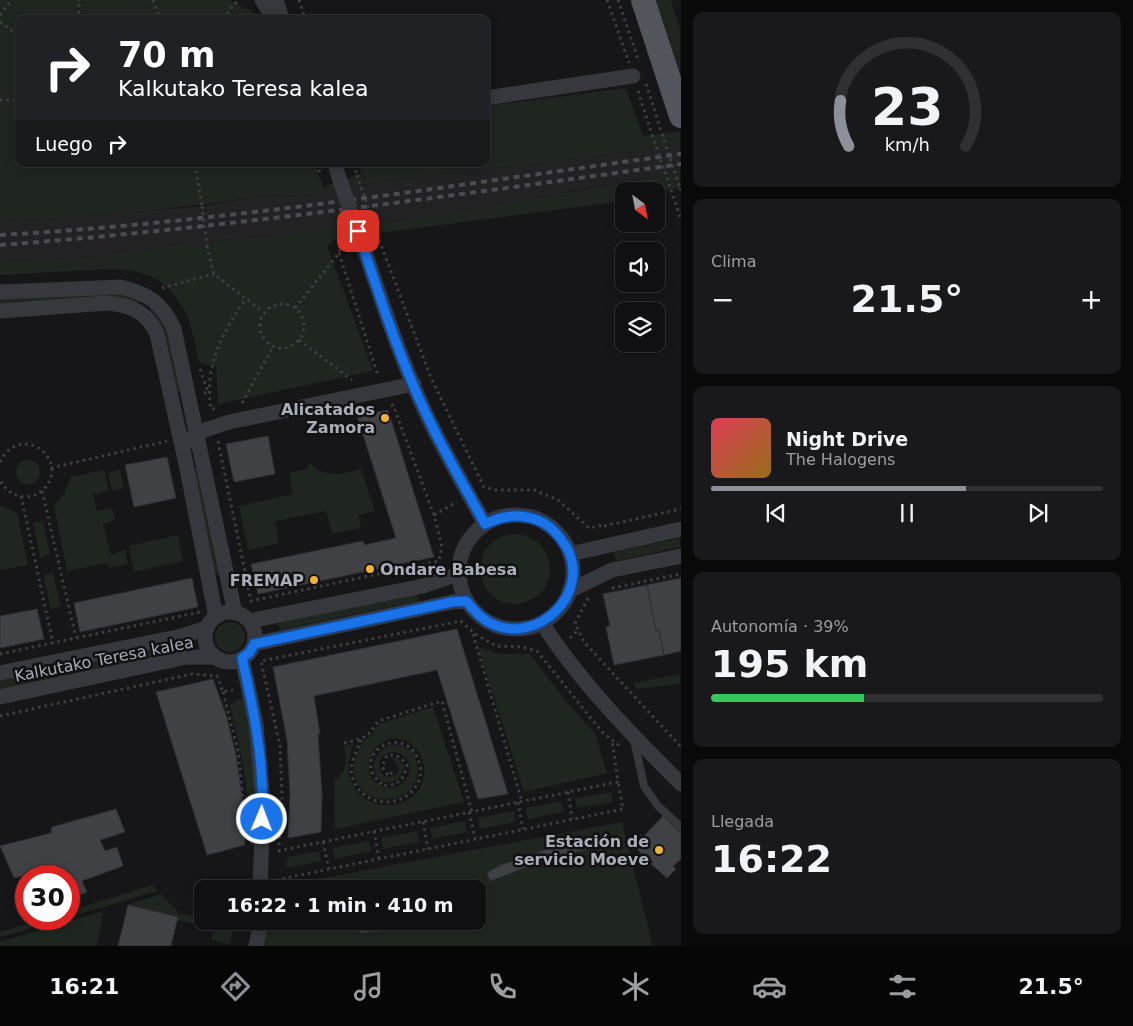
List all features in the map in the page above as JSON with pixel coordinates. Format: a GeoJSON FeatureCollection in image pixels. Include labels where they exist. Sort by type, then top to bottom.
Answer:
{"type":"FeatureCollection","features":[{"type":"Feature","properties":{"kind":"main road"},"geometry":{"type":"LineString","coordinates":[[643,0],[680,116]]}},
{"type":"Feature","properties":{"kind":"street"},"geometry":{"type":"LineString","coordinates":[[262,0],[271,15]]}},
{"type":"Feature","properties":{"kind":"street"},"geometry":{"type":"LineString","coordinates":[[276,0],[281,15]]}},
{"type":"Feature","properties":{"kind":"street"},"geometry":{"type":"LineString","coordinates":[[490,97],[633,76]]}},
{"type":"Feature","properties":{"kind":"street"},"geometry":{"type":"LineString","coordinates":[[335,167],[388,318],[414,384],[434,430],[485,524]]}},
{"type":"Feature","properties":{"kind":"street"},"geometry":{"type":"LineString","coordinates":[[0,292],[121,287],[154,293],[174,328],[235,613]]}},
{"type":"Feature","properties":{"kind":"street"},"geometry":{"type":"LineString","coordinates":[[0,311],[107,303],[124,304],[139,312],[152,324],[157,334],[183,450],[211,623],[205,641],[211,653],[216,658],[224,661],[234,662],[250,652],[255,636],[249,621],[235,613],[222,614],[211,623]]}},
{"type":"Feature","properties":{"kind":"street"},"geometry":{"type":"LineString","coordinates":[[183,450],[196,433],[229,422],[414,384]]}},
{"type":"Feature","properties":{"kind":"street"},"geometry":{"type":"LineString","coordinates":[[518,515],[535,518],[550,526],[562,538],[570,554],[573,572],[569,591],[558,609],[542,623],[526,628],[508,628],[492,624],[477,614],[466,601],[462,592],[459,574],[460,559],[465,546],[485,524],[501,517],[518,515]]}},
{"type":"Feature","properties":{"kind":"street"},"geometry":{"type":"LineString","coordinates":[[570,554],[680,530]]}},
{"type":"Feature","properties":{"kind":"street"},"geometry":{"type":"LineString","coordinates":[[569,591],[612,570],[680,556]]}},
{"type":"Feature","properties":{"kind":"street"},"geometry":{"type":"LineString","coordinates":[[249,621],[423,586],[459,574]]}},
{"type":"Feature","properties":{"kind":"street"},"geometry":{"type":"LineString","coordinates":[[254,644],[466,601]]}},
{"type":"Feature","properties":{"kind":"street","name":"Kalkutako Teresa kalea"},"geometry":{"type":"LineString","coordinates":[[0,673],[182,636],[211,623]]}},
{"type":"Feature","properties":{"kind":"street"},"geometry":{"type":"LineString","coordinates":[[542,623],[559,648],[633,736],[680,784]]}},
{"type":"Feature","properties":{"kind":"street","name":"Kalkutako Teresa kalea"},"geometry":{"type":"LineString","coordinates":[[0,697],[187,658],[216,658]]}},
{"type":"Feature","properties":{"kind":"street"},"geometry":{"type":"LineString","coordinates":[[242,658],[256,724],[263,802],[259,880]]}},
{"type":"Feature","properties":{"kind":"street"},"geometry":{"type":"LineString","coordinates":[[256,946],[259,930]]}},
{"type":"Feature","properties":{"kind":"lane"},"geometry":{"type":"LineString","coordinates":[[633,736],[644,786],[658,806],[680,827]]}},
{"type":"Feature","properties":{"kind":"path"},"geometry":{"type":"LineString","coordinates":[[0,15],[11,0]]}},
{"type":"Feature","properties":{"kind":"path"},"geometry":{"type":"LineString","coordinates":[[77,15],[79,12],[79,0]]}},
{"type":"Feature","properties":{"kind":"path"},"geometry":{"type":"LineString","coordinates":[[153,0],[159,15]]}},
{"type":"Feature","properties":{"kind":"path"},"geometry":{"type":"LineString","coordinates":[[226,15],[238,0]]}},
{"type":"Feature","properties":{"kind":"path"},"geometry":{"type":"LineString","coordinates":[[299,0],[304,15]]}},
{"type":"Feature","properties":{"kind":"path"},"geometry":{"type":"LineString","coordinates":[[607,0],[680,220]]}},
{"type":"Feature","properties":{"kind":"path"},"geometry":{"type":"LineString","coordinates":[[0,22],[15,31]]}},
{"type":"Feature","properties":{"kind":"path"},"geometry":{"type":"LineString","coordinates":[[0,100],[15,101]]}},
{"type":"Feature","properties":{"kind":"path"},"geometry":{"type":"LineString","coordinates":[[662,134],[680,190]]}},
{"type":"Feature","properties":{"kind":"path"},"geometry":{"type":"LineString","coordinates":[[196,167],[207,246],[214,274],[264,312]]}},
{"type":"Feature","properties":{"kind":"path"},"geometry":{"type":"LineString","coordinates":[[355,167],[371,217]]}},
{"type":"Feature","properties":{"kind":"path"},"geometry":{"type":"LineString","coordinates":[[374,225],[430,378],[484,487],[495,490],[534,490],[558,500],[588,528],[604,525]]}},
{"type":"Feature","properties":{"kind":"path"},"geometry":{"type":"LineString","coordinates":[[295,308],[338,253],[342,236]]}},
{"type":"Feature","properties":{"kind":"path"},"geometry":{"type":"LineString","coordinates":[[226,440],[217,442],[251,601],[439,561],[442,547],[434,515],[393,405],[383,407],[378,373],[338,253]]}},
{"type":"Feature","properties":{"kind":"path"},"geometry":{"type":"LineString","coordinates":[[154,293],[214,274]]}},
{"type":"Feature","properties":{"kind":"path"},"geometry":{"type":"LineString","coordinates":[[211,410],[208,392],[215,355],[225,330],[246,298]]}},
{"type":"Feature","properties":{"kind":"path"},"geometry":{"type":"LineString","coordinates":[[282,303],[289,304],[295,308],[303,321],[300,340],[280,349],[272,347],[266,342],[262,334],[260,324],[264,312],[282,303]]}},
{"type":"Feature","properties":{"kind":"path"},"geometry":{"type":"LineString","coordinates":[[300,340],[352,380]]}},
{"type":"Feature","properties":{"kind":"path"},"geometry":{"type":"LineString","coordinates":[[242,404],[272,347]]}},
{"type":"Feature","properties":{"kind":"path"},"geometry":{"type":"LineString","coordinates":[[52,468],[168,440],[166,433]]}},
{"type":"Feature","properties":{"kind":"path"},"geometry":{"type":"LineString","coordinates":[[0,462],[10,448],[19,444],[28,444],[37,446],[44,452],[52,468],[51,476],[42,491],[28,497],[8,491],[0,480]]}},
{"type":"Feature","properties":{"kind":"path"},"geometry":{"type":"LineString","coordinates":[[42,491],[76,638]]}},
{"type":"Feature","properties":{"kind":"path"},"geometry":{"type":"LineString","coordinates":[[20,496],[53,643]]}},
{"type":"Feature","properties":{"kind":"path"},"geometry":{"type":"LineString","coordinates":[[611,589],[680,574]]}},
{"type":"Feature","properties":{"kind":"path"},"geometry":{"type":"LineString","coordinates":[[596,595],[588,598],[575,623],[584,642],[680,747]]}},
{"type":"Feature","properties":{"kind":"path"},"geometry":{"type":"LineString","coordinates":[[0,654],[178,617]]}},
{"type":"Feature","properties":{"kind":"path"},"geometry":{"type":"LineString","coordinates":[[283,880],[328,869],[623,809],[612,739],[602,732],[537,652],[522,647],[496,646],[473,633],[461,621],[261,661],[280,746],[282,798],[278,851],[618,782]]}},
{"type":"Feature","properties":{"kind":"path"},"geometry":{"type":"LineString","coordinates":[[473,633],[520,802],[523,829]]}},
{"type":"Feature","properties":{"kind":"path"},"geometry":{"type":"LineString","coordinates":[[0,716],[192,674],[217,676],[238,750],[246,824]]}},
{"type":"Feature","properties":{"kind":"path"},"geometry":{"type":"LineString","coordinates":[[223,692],[266,683]]}},
{"type":"Feature","properties":{"kind":"path"},"geometry":{"type":"LineString","coordinates":[[344,743],[361,740],[372,731],[378,721],[442,701],[471,812],[475,839]]}},
{"type":"Feature","properties":{"kind":"path"},"geometry":{"type":"LineString","coordinates":[[361,740],[352,763],[352,777],[362,794],[377,802],[395,802],[409,794],[418,783],[421,771],[414,750],[401,743],[389,742],[377,750],[371,760],[372,774],[383,786],[396,784],[404,776],[407,766],[404,759],[396,755],[387,755],[382,767],[389,776],[394,770]]}},
{"type":"Feature","properties":{"kind":"path"},"geometry":{"type":"LineString","coordinates":[[568,792],[572,820]]}},
{"type":"Feature","properties":{"kind":"path"},"geometry":{"type":"LineString","coordinates":[[422,822],[428,849]]}},
{"type":"Feature","properties":{"kind":"path"},"geometry":{"type":"LineString","coordinates":[[374,832],[379,859]]}},
{"type":"Feature","properties":{"kind":"path"},"geometry":{"type":"LineString","coordinates":[[323,842],[328,869]]}},
{"type":"Feature","properties":{"kind":"shaded area"},"geometry":{"type":"Polygon","coordinates":[[[0,0],[230,0],[252,10],[255,15],[15,15],[15,167],[316,167],[323,187],[360,174],[361,167],[490,167],[490,105],[626,88],[643,136],[680,131],[680,144],[559,161],[382,181],[317,194],[283,196],[275,194],[138,212],[0,221],[0,0]]]}},
{"type":"Feature","properties":{"kind":"shaded area"},"geometry":{"type":"Polygon","coordinates":[[[654,0],[671,0],[680,30],[680,80],[654,0]]]}},
{"type":"Feature","properties":{"kind":"shaded area"},"geometry":{"type":"Polygon","coordinates":[[[680,144],[680,173],[615,182],[463,211],[377,224],[339,237],[336,226],[271,236],[212,241],[213,245],[200,247],[199,242],[197,242],[78,258],[0,260],[0,221],[195,207],[275,194],[283,196],[317,194],[382,181],[559,161],[680,144]]]}},
{"type":"Feature","properties":{"kind":"shaded area"},"geometry":{"type":"Polygon","coordinates":[[[680,173],[680,188],[665,190],[665,182],[628,182],[680,173]]]}},
{"type":"Feature","properties":{"kind":"shaded area"},"geometry":{"type":"Polygon","coordinates":[[[615,184],[615,202],[387,232],[379,231],[377,224],[615,184]]]}},
{"type":"Feature","properties":{"kind":"shaded area"},"geometry":{"type":"Polygon","coordinates":[[[336,225],[339,237],[327,246],[373,371],[218,404],[216,367],[199,362],[188,318],[182,306],[168,288],[152,277],[133,271],[110,269],[0,275],[0,260],[78,258],[197,242],[199,242],[201,247],[212,245],[212,241],[271,236],[336,225]]]}},
{"type":"Feature","properties":{"kind":"shaded area"},"geometry":{"type":"Polygon","coordinates":[[[109,291],[142,299],[138,303],[123,298],[0,307],[0,298],[109,291]]]}},
{"type":"Feature","properties":{"kind":"shaded area"},"geometry":{"type":"Polygon","coordinates":[[[152,307],[165,325],[173,346],[182,391],[175,392],[149,311],[152,307]]]}},
{"type":"Feature","properties":{"kind":"shaded area"},"geometry":{"type":"Polygon","coordinates":[[[28,460],[36,464],[40,472],[36,480],[28,484],[20,480],[16,472],[20,464],[28,460]]]}},
{"type":"Feature","properties":{"kind":"shaded area"},"geometry":{"type":"Polygon","coordinates":[[[311,464],[322,472],[334,474],[361,469],[375,511],[359,515],[361,528],[332,534],[326,511],[275,521],[279,543],[248,550],[239,506],[293,494],[289,473],[308,469],[308,465],[311,464]]]}},
{"type":"Feature","properties":{"kind":"shaded area"},"geometry":{"type":"Polygon","coordinates":[[[198,467],[221,574],[213,575],[191,469],[198,467]]]}},
{"type":"Feature","properties":{"kind":"shaded area"},"geometry":{"type":"Polygon","coordinates":[[[104,470],[109,490],[93,495],[97,511],[112,508],[115,520],[103,524],[111,555],[125,549],[128,564],[109,568],[107,563],[67,571],[54,506],[64,494],[71,477],[104,470]]]}},
{"type":"Feature","properties":{"kind":"shaded area"},"geometry":{"type":"Polygon","coordinates":[[[120,470],[124,488],[112,491],[108,473],[120,470]]]}},
{"type":"Feature","properties":{"kind":"shaded area"},"geometry":{"type":"Polygon","coordinates":[[[0,505],[17,513],[28,565],[0,570],[0,505]]]}},
{"type":"Feature","properties":{"kind":"shaded area"},"geometry":{"type":"Polygon","coordinates":[[[43,521],[50,555],[40,558],[33,523],[43,521]]]}},
{"type":"Feature","properties":{"kind":"shaded area"},"geometry":{"type":"Polygon","coordinates":[[[515,534],[528,537],[540,544],[547,556],[550,569],[547,582],[540,594],[528,601],[515,604],[502,601],[490,594],[483,582],[480,569],[483,556],[490,544],[502,537],[515,534]]]}},
{"type":"Feature","properties":{"kind":"shaded area"},"geometry":{"type":"Polygon","coordinates":[[[178,535],[183,561],[134,572],[129,546],[178,535]]]}},
{"type":"Feature","properties":{"kind":"shaded area"},"geometry":{"type":"Polygon","coordinates":[[[680,538],[680,547],[616,561],[614,552],[680,538]]]}},
{"type":"Feature","properties":{"kind":"shaded area"},"geometry":{"type":"Polygon","coordinates":[[[53,573],[61,607],[51,609],[43,575],[53,573]]]}},
{"type":"Feature","properties":{"kind":"shaded area"},"geometry":{"type":"Polygon","coordinates":[[[417,593],[419,601],[280,630],[278,623],[417,593]]]}},
{"type":"Feature","properties":{"kind":"shaded area"},"geometry":{"type":"Polygon","coordinates":[[[230,622],[241,626],[245,637],[241,648],[230,652],[219,648],[215,637],[219,626],[230,622]]]}},
{"type":"Feature","properties":{"kind":"shaded area"},"geometry":{"type":"Polygon","coordinates":[[[177,641],[180,654],[0,692],[0,678],[177,641]]]}},
{"type":"Feature","properties":{"kind":"shaded area"},"geometry":{"type":"Polygon","coordinates":[[[478,647],[501,654],[530,654],[565,700],[595,734],[607,773],[524,792],[478,647]]]}},
{"type":"Feature","properties":{"kind":"shaded area"},"geometry":{"type":"Polygon","coordinates":[[[680,674],[680,684],[637,689],[633,683],[680,674]]]}},
{"type":"Feature","properties":{"kind":"shaded area"},"geometry":{"type":"Polygon","coordinates":[[[246,697],[258,787],[254,845],[250,846],[249,810],[244,775],[230,706],[236,700],[246,697]]]}},
{"type":"Feature","properties":{"kind":"shaded area"},"geometry":{"type":"Polygon","coordinates":[[[433,707],[464,802],[335,829],[334,780],[339,777],[344,769],[346,756],[344,746],[353,744],[349,774],[355,789],[365,799],[378,804],[392,805],[405,802],[416,794],[423,782],[424,767],[421,756],[416,748],[400,739],[392,739],[383,741],[376,747],[371,756],[370,774],[374,781],[388,788],[402,783],[409,772],[410,765],[400,753],[388,753],[383,756],[380,761],[380,768],[383,775],[392,777],[399,770],[396,762],[391,758],[397,758],[404,766],[397,780],[382,782],[375,773],[374,767],[378,754],[385,748],[393,745],[412,751],[418,768],[415,782],[407,792],[395,798],[381,799],[369,795],[359,786],[354,771],[355,759],[363,741],[371,736],[378,724],[433,707]]]}},
{"type":"Feature","properties":{"kind":"shaded area"},"geometry":{"type":"Polygon","coordinates":[[[611,792],[613,802],[577,808],[575,798],[611,792]]]}},
{"type":"Feature","properties":{"kind":"shaded area"},"geometry":{"type":"Polygon","coordinates":[[[561,801],[564,812],[528,819],[526,808],[561,801]]]}},
{"type":"Feature","properties":{"kind":"shaded area"},"geometry":{"type":"Polygon","coordinates":[[[514,811],[515,822],[480,829],[478,818],[514,811]]]}},
{"type":"Feature","properties":{"kind":"shaded area"},"geometry":{"type":"Polygon","coordinates":[[[465,821],[467,832],[432,839],[430,828],[465,821]]]}},
{"type":"Feature","properties":{"kind":"shaded area"},"geometry":{"type":"Polygon","coordinates":[[[622,822],[653,946],[261,946],[264,930],[486,930],[486,880],[313,880],[622,822]]]}},
{"type":"Feature","properties":{"kind":"shaded area"},"geometry":{"type":"Polygon","coordinates":[[[417,831],[419,842],[383,849],[381,838],[417,831]]]}},
{"type":"Feature","properties":{"kind":"shaded area"},"geometry":{"type":"Polygon","coordinates":[[[369,841],[371,851],[335,859],[333,848],[369,841]]]}},
{"type":"Feature","properties":{"kind":"shaded area"},"geometry":{"type":"Polygon","coordinates":[[[319,851],[321,861],[286,868],[288,857],[319,851]]]}},
{"type":"Feature","properties":{"kind":"shaded area"},"geometry":{"type":"Polygon","coordinates":[[[152,885],[158,891],[80,914],[80,908],[152,885]]]}},
{"type":"Feature","properties":{"kind":"shaded area"},"geometry":{"type":"Polygon","coordinates":[[[161,894],[179,913],[194,916],[194,924],[177,920],[177,917],[128,905],[161,894]]]}},
{"type":"Feature","properties":{"kind":"shaded area"},"geometry":{"type":"Polygon","coordinates":[[[103,911],[97,946],[0,946],[0,942],[40,930],[80,930],[80,918],[103,911]]]}},
{"type":"Feature","properties":{"kind":"shaded area"},"geometry":{"type":"Polygon","coordinates":[[[15,928],[15,930],[24,930],[0,937],[0,932],[15,928]]]}},
{"type":"Feature","properties":{"kind":"shaded area"},"geometry":{"type":"Polygon","coordinates":[[[214,930],[234,930],[230,944],[211,940],[214,930]]]}},
{"type":"Feature","properties":{"kind":"building"},"geometry":{"type":"Polygon","coordinates":[[[388,410],[434,557],[258,594],[251,564],[363,541],[364,545],[396,538],[357,416],[388,410]]]}},
{"type":"Feature","properties":{"kind":"building"},"geometry":{"type":"Polygon","coordinates":[[[268,436],[275,474],[234,482],[226,444],[268,436]]]}},
{"type":"Feature","properties":{"kind":"building"},"geometry":{"type":"Polygon","coordinates":[[[167,457],[176,498],[134,507],[125,465],[167,457]]]}},
{"type":"Feature","properties":{"kind":"building"},"geometry":{"type":"Polygon","coordinates":[[[192,578],[198,607],[80,632],[74,603],[192,578]]]}},
{"type":"Feature","properties":{"kind":"building"},"geometry":{"type":"Polygon","coordinates":[[[681,578],[681,651],[664,655],[659,630],[656,631],[647,585],[681,578]]]}},
{"type":"Feature","properties":{"kind":"building"},"geometry":{"type":"Polygon","coordinates":[[[647,585],[656,631],[659,630],[664,655],[614,665],[606,627],[610,626],[603,594],[647,585]]]}},
{"type":"Feature","properties":{"kind":"building"},"geometry":{"type":"Polygon","coordinates":[[[37,609],[44,639],[0,648],[0,616],[37,609]]]}},
{"type":"Feature","properties":{"kind":"building"},"geometry":{"type":"Polygon","coordinates":[[[457,629],[508,794],[478,799],[437,670],[314,696],[320,734],[318,734],[322,794],[321,832],[288,838],[290,794],[287,740],[273,667],[457,629]]]}},
{"type":"Feature","properties":{"kind":"building"},"geometry":{"type":"Polygon","coordinates":[[[213,679],[226,715],[236,755],[243,804],[245,845],[207,855],[156,692],[213,679]]]}},
{"type":"Feature","properties":{"kind":"building"},"geometry":{"type":"Polygon","coordinates":[[[116,809],[125,832],[100,840],[105,851],[117,847],[123,866],[82,881],[87,892],[80,895],[80,865],[15,865],[14,878],[0,846],[51,833],[52,827],[116,809]]]}},
{"type":"Feature","properties":{"kind":"building","name":"Estación de servicio Moeve"},"geometry":{"type":"Polygon","coordinates":[[[663,816],[681,833],[681,859],[673,866],[676,869],[667,878],[651,864],[653,862],[648,856],[646,858],[632,844],[641,835],[643,837],[663,816]]]}},
{"type":"Feature","properties":{"kind":"building"},"geometry":{"type":"Polygon","coordinates":[[[608,835],[609,843],[543,861],[490,881],[487,873],[501,865],[577,839],[608,835]]]}},
{"type":"Feature","properties":{"kind":"building"},"geometry":{"type":"Polygon","coordinates":[[[128,905],[178,917],[171,946],[118,946],[128,905]]]}},
{"type":"Feature","properties":{"kind":"building"},"geometry":{"type":"Polygon","coordinates":[[[360,930],[380,931],[360,933],[360,930]]]}},
{"type":"Feature","properties":{"kind":"railway"},"geometry":{"type":"LineString","coordinates":[[0,235],[85,229],[256,212],[681,154]]}},
{"type":"Feature","properties":{"kind":"railway"},"geometry":{"type":"LineString","coordinates":[[0,245],[171,230],[256,220],[681,164]]}},
{"type":"Feature","properties":{"kind":"place","name":"Alicatados Zamora"},"geometry":{"type":"Point","coordinates":[385,418]}},
{"type":"Feature","properties":{"kind":"place","name":"Ondare Babesa"},"geometry":{"type":"Point","coordinates":[370,569]}},
{"type":"Feature","properties":{"kind":"place","name":"FREMAP"},"geometry":{"type":"Point","coordinates":[314,580]}},
{"type":"Feature","properties":{"kind":"place","name":"Estación de servicio Moeve"},"geometry":{"type":"Point","coordinates":[659,850]}},
{"type":"Feature","properties":{"kind":"route"},"geometry":{"type":"LineString","coordinates":[[262,819],[263,802],[256,724],[242,658],[250,652],[254,644],[452,602],[466,601],[477,614],[492,624],[508,628],[526,628],[542,623],[563,604],[569,591],[573,572],[570,554],[562,538],[550,526],[535,518],[518,515],[501,517],[485,524],[434,430],[414,384],[388,318],[358,231]]}}]}
